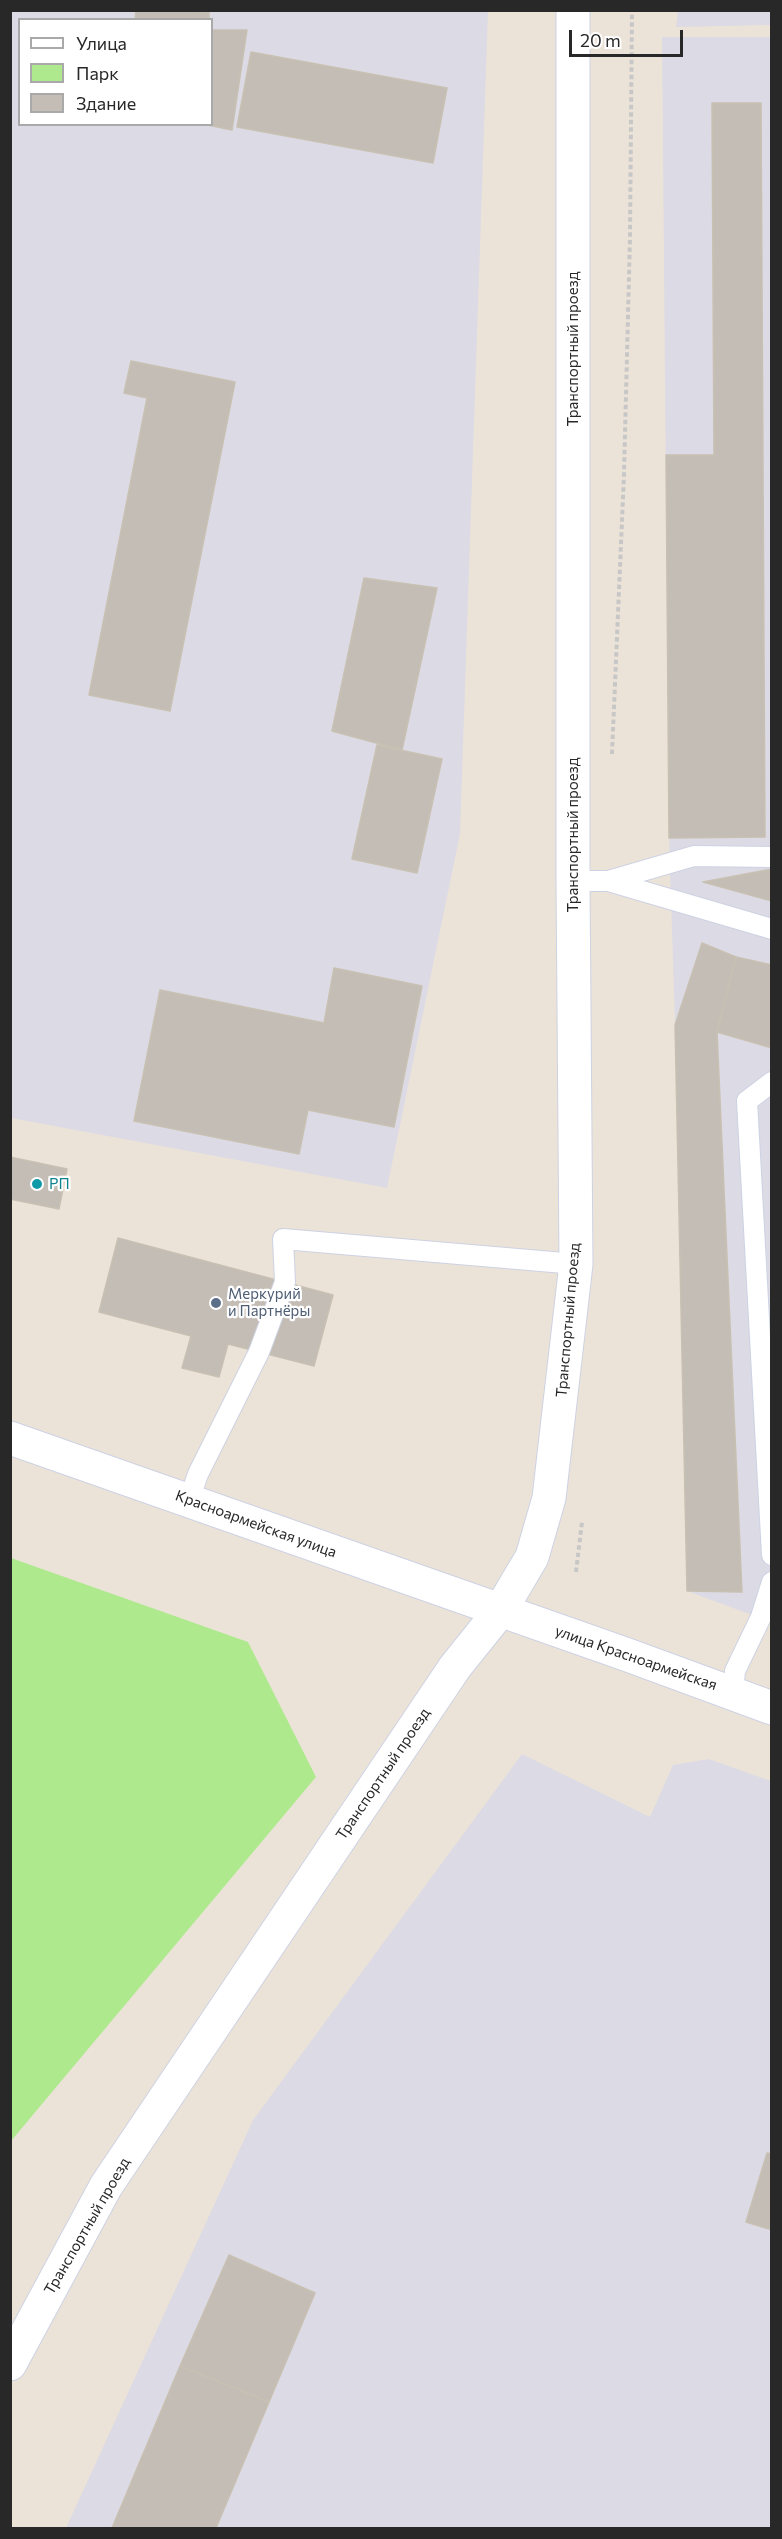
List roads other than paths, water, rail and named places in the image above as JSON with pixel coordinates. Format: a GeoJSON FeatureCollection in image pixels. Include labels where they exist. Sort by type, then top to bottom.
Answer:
{"type":"FeatureCollection","features":[{"type":"Feature","properties":{"kind":"main road","name":"Транспортный проезд"},"geometry":{"type":"LineString","coordinates":[[10,2364],[106,2186],[455,1667],[500,1611],[532,1557],[549,1498],[576,1264],[573,881],[573,10]]}},
{"type":"Feature","properties":{"kind":"main road","name":"Красноармейская улица"},"geometry":{"type":"LineString","coordinates":[[10,1438],[500,1611]]}},
{"type":"Feature","properties":{"kind":"main road","name":"улица Красноармейская"},"geometry":{"type":"LineString","coordinates":[[500,1611],[733,1692],[771,1708]]}},
{"type":"Feature","properties":{"kind":"lane"},"geometry":{"type":"LineString","coordinates":[[573,881],[608,881],[694,856],[771,857]]}},
{"type":"Feature","properties":{"kind":"lane"},"geometry":{"type":"LineString","coordinates":[[608,881],[771,929]]}},
{"type":"Feature","properties":{"kind":"lane"},"geometry":{"type":"LineString","coordinates":[[771,1082],[747,1101],[771,1555]]}},
{"type":"Feature","properties":{"kind":"lane"},"geometry":{"type":"LineString","coordinates":[[189,1500],[198,1474],[260,1352],[285,1282],[283,1239],[576,1264]]}},
{"type":"Feature","properties":{"kind":"lane"},"geometry":{"type":"LineString","coordinates":[[733,1692],[735,1671],[766,1612],[771,1582]]}},
{"type":"Feature","properties":{"kind":"place","name":"РП"},"geometry":{"type":"Point","coordinates":[37,1184]}},
{"type":"Feature","properties":{"kind":"place","name":"Меркурий и Партнёры"},"geometry":{"type":"Point","coordinates":[216,1303]}}]}
